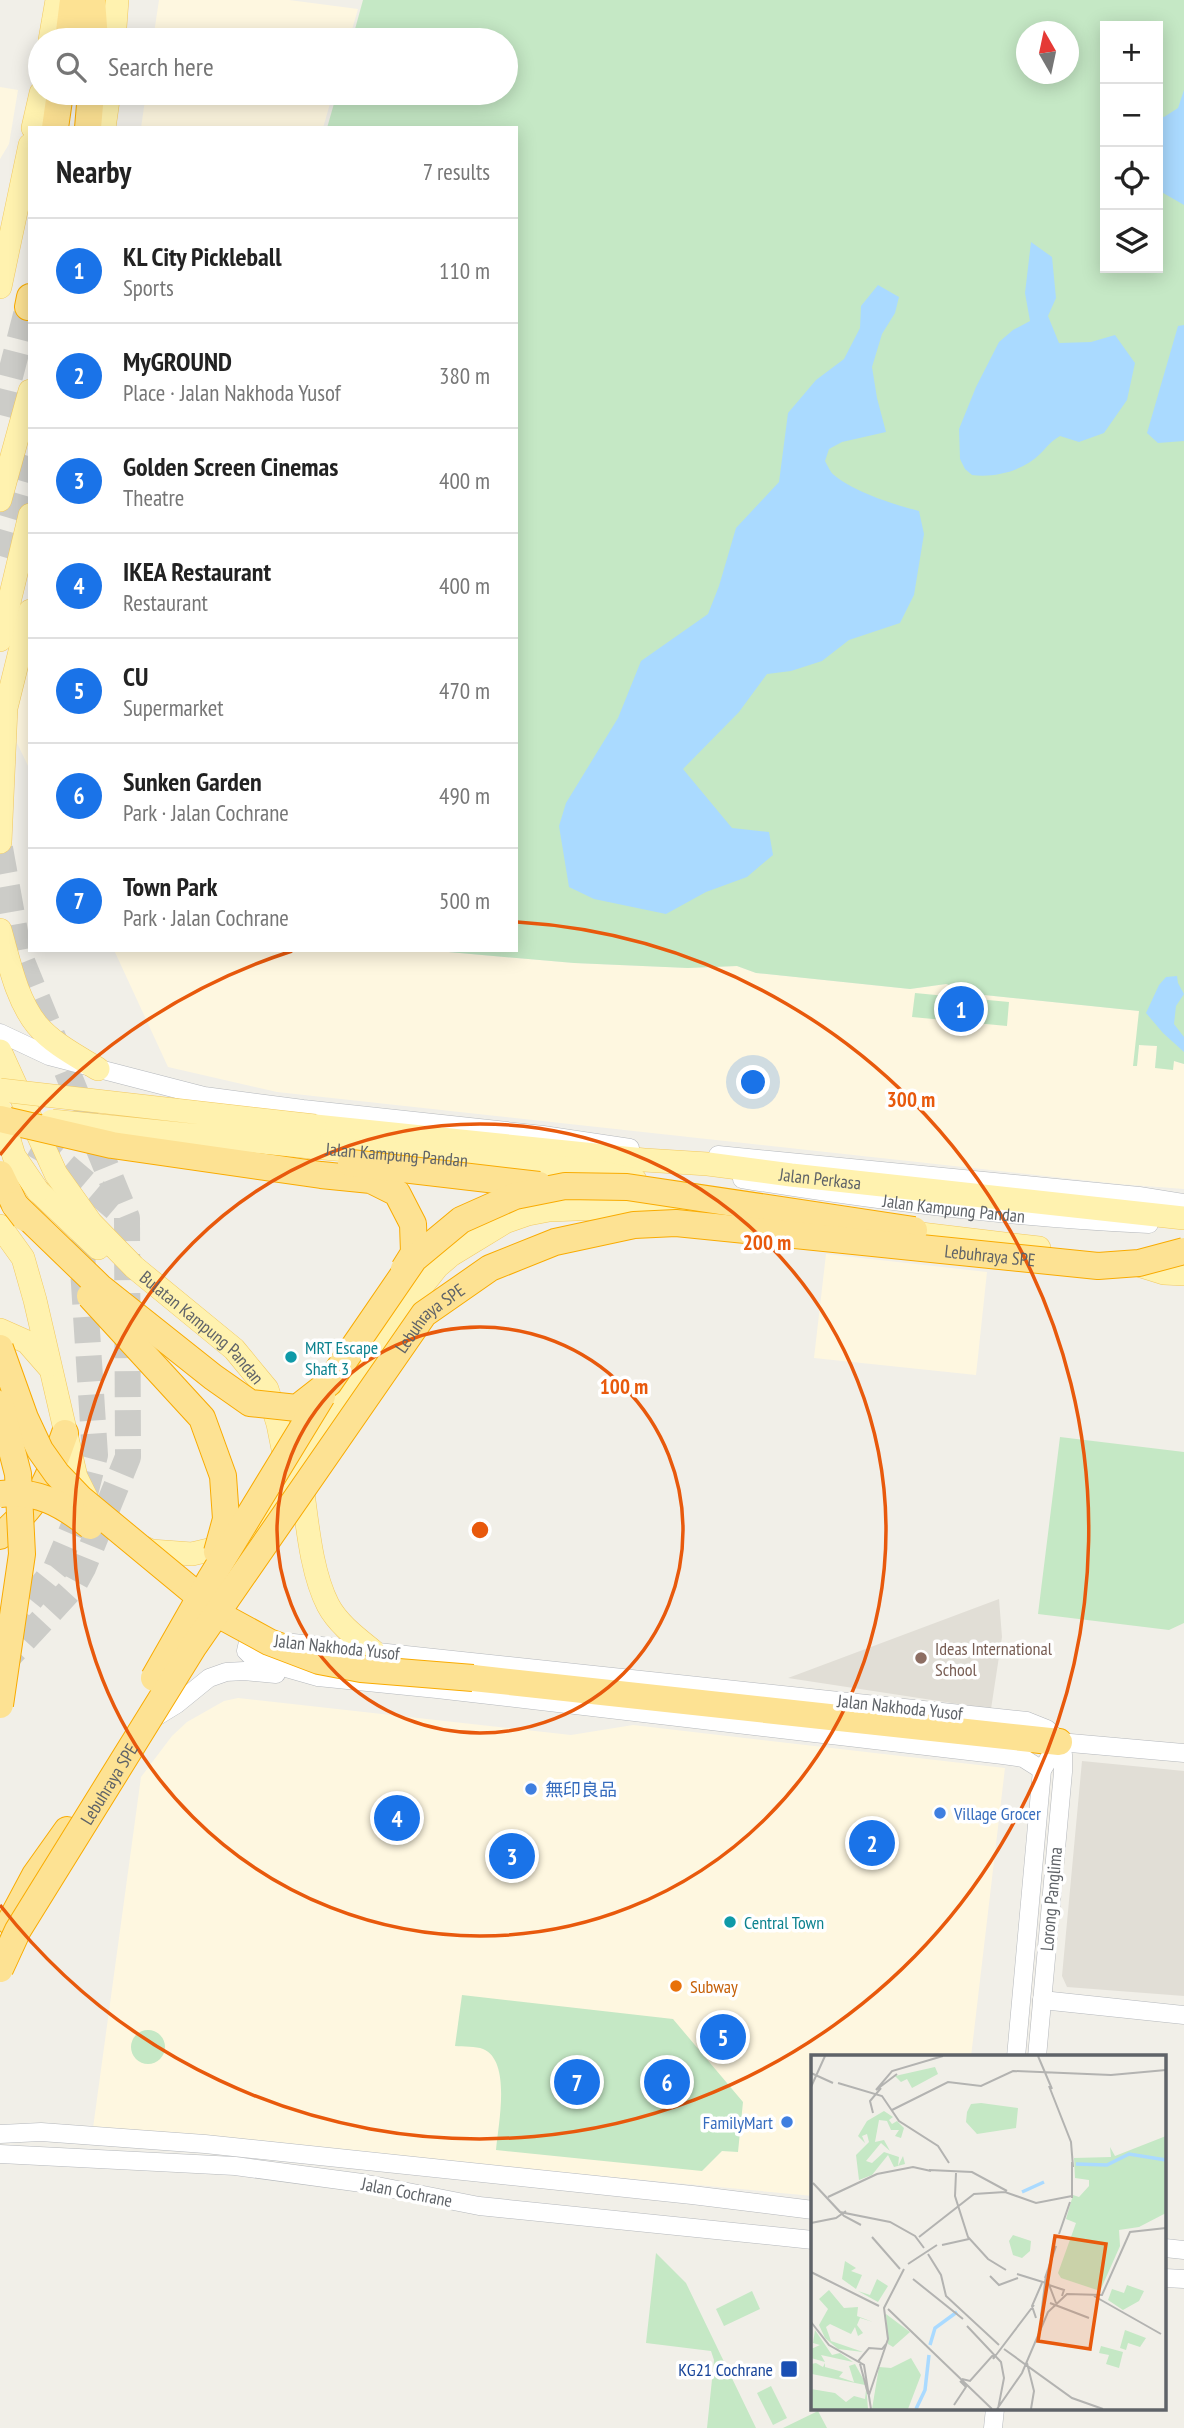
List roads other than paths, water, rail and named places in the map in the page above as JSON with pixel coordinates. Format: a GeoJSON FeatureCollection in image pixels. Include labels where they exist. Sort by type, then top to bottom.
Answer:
{"type":"FeatureCollection","features":[{"type":"Feature","properties":{"kind":"highway"},"geometry":{"type":"LineString","coordinates":[[70,28],[73,0]]}},
{"type":"Feature","properties":{"kind":"highway"},"geometry":{"type":"LineString","coordinates":[[91,0],[96,28]]}},
{"type":"Feature","properties":{"kind":"highway"},"geometry":{"type":"LineString","coordinates":[[55,126],[58,105]]}},
{"type":"Feature","properties":{"kind":"highway"},"geometry":{"type":"LineString","coordinates":[[88,126],[90,105]]}},
{"type":"Feature","properties":{"kind":"highway"},"geometry":{"type":"LineString","coordinates":[[0,1114],[112,1145],[371,1180],[397,1193],[413,1224],[414,1253],[329,1385],[211,1578],[114,1747]]}},
{"type":"Feature","properties":{"kind":"highway"},"geometry":{"type":"LineString","coordinates":[[115,1128],[358,1164],[552,1186],[1053,1256]]}},
{"type":"Feature","properties":{"kind":"highway"},"geometry":{"type":"LineString","coordinates":[[0,1174],[18,1207],[51,1251],[202,1418],[223,1476],[226,1519],[190,1649]]}},
{"type":"Feature","properties":{"kind":"highway"},"geometry":{"type":"LineString","coordinates":[[18,1207],[101,1288],[213,1377],[250,1403],[297,1408],[329,1383],[414,1259],[461,1220],[515,1196],[565,1186],[628,1187],[755,1205],[1053,1256]]}},
{"type":"Feature","properties":{"kind":"highway","name":"Lebuhraya SPE"},"geometry":{"type":"LineString","coordinates":[[0,1930],[114,1747],[416,1304],[479,1257],[547,1226],[633,1211],[677,1210],[799,1221],[1053,1256],[1098,1266],[1159,1259],[1184,1251]]}},
{"type":"Feature","properties":{"kind":"highway","name":"Lebuhraya SPE"},"geometry":{"type":"LineString","coordinates":[[0,1969],[18,1930],[190,1649],[424,1314],[490,1268],[555,1242],[634,1225],[676,1223],[1053,1256],[1132,1255],[1184,1243]]}},
{"type":"Feature","properties":{"kind":"highway"},"geometry":{"type":"LineString","coordinates":[[0,1348],[25,1418],[40,1450],[57,1474],[80,1498],[228,1620]]}},
{"type":"Feature","properties":{"kind":"highway"},"geometry":{"type":"LineString","coordinates":[[0,1404],[18,1475],[22,1554],[0,1705]]}},
{"type":"Feature","properties":{"kind":"highway"},"geometry":{"type":"LineString","coordinates":[[0,1536],[24,1517],[48,1482],[65,1433]]}},
{"type":"Feature","properties":{"kind":"highway"},"geometry":{"type":"LineString","coordinates":[[0,1494],[21,1492],[45,1498],[71,1511],[148,1572],[228,1620],[269,1643],[330,1663],[361,1669],[472,1678],[1059,1742]]}},
{"type":"Feature","properties":{"kind":"highway"},"geometry":{"type":"LineString","coordinates":[[0,1942],[36,1875],[190,1649],[272,1510]]}},
{"type":"Feature","properties":{"kind":"main road"},"geometry":{"type":"LineString","coordinates":[[52,28],[57,0]]}},
{"type":"Feature","properties":{"kind":"main road"},"geometry":{"type":"LineString","coordinates":[[103,28],[117,0]]}},
{"type":"Feature","properties":{"kind":"main road"},"geometry":{"type":"LineString","coordinates":[[128,28],[130,0]]}},
{"type":"Feature","properties":{"kind":"main road"},"geometry":{"type":"LineString","coordinates":[[33,126],[38,105]]}},
{"type":"Feature","properties":{"kind":"main road"},"geometry":{"type":"LineString","coordinates":[[77,126],[79,105]]}},
{"type":"Feature","properties":{"kind":"main road"},"geometry":{"type":"LineString","coordinates":[[104,126],[107,105]]}},
{"type":"Feature","properties":{"kind":"main road"},"geometry":{"type":"LineString","coordinates":[[118,126],[121,105]]}},
{"type":"Feature","properties":{"kind":"main road"},"geometry":{"type":"LineString","coordinates":[[0,287],[28,154]]}},
{"type":"Feature","properties":{"kind":"main road"},"geometry":{"type":"LineString","coordinates":[[0,500],[28,398]]}},
{"type":"Feature","properties":{"kind":"main road"},"geometry":{"type":"LineString","coordinates":[[0,640],[28,523]]}},
{"type":"Feature","properties":{"kind":"main road"},"geometry":{"type":"LineString","coordinates":[[0,842],[6,708],[28,619]]}},
{"type":"Feature","properties":{"kind":"main road"},"geometry":{"type":"LineString","coordinates":[[0,930],[21,998],[37,1025],[62,1047],[98,1069]]}},
{"type":"Feature","properties":{"kind":"main road","name":"Bulatan Kampung Pandan"},"geometry":{"type":"LineString","coordinates":[[0,1051],[56,1174],[84,1213],[134,1267],[234,1349],[267,1389],[283,1449],[283,1475],[272,1510],[251,1531],[230,1545],[192,1554],[150,1551],[116,1534],[92,1508],[76,1477],[65,1433],[23,1258],[18,1207]]}},
{"type":"Feature","properties":{"kind":"main road","name":"Jalan Kampung Pandan"},"geometry":{"type":"LineString","coordinates":[[0,1090],[313,1137],[590,1170],[645,1182],[787,1221]]}},
{"type":"Feature","properties":{"kind":"main road"},"geometry":{"type":"LineString","coordinates":[[0,1114],[14,1156],[18,1207],[92,1244],[187,1310]]}},
{"type":"Feature","properties":{"kind":"main road","name":"Jalan Kampung Pandan"},"geometry":{"type":"LineString","coordinates":[[0,1114],[115,1128],[645,1155],[708,1164]]}},
{"type":"Feature","properties":{"kind":"main road","name":"Jalan Perkasa"},"geometry":{"type":"LineString","coordinates":[[708,1164],[1184,1221]]}},
{"type":"Feature","properties":{"kind":"main road","name":"Jalan Kampung Pandan"},"geometry":{"type":"LineString","coordinates":[[272,1510],[414,1296],[437,1267],[451,1255],[505,1222],[528,1213],[655,1206],[975,1239],[1084,1254],[1136,1263],[1164,1273],[1184,1274]]}},
{"type":"Feature","properties":{"kind":"main road"},"geometry":{"type":"LineString","coordinates":[[0,1330],[27,1342],[50,1368]]}},
{"type":"Feature","properties":{"kind":"main road"},"geometry":{"type":"LineString","coordinates":[[299,1469],[318,1581],[328,1606],[340,1622],[373,1651]]}},
{"type":"Feature","properties":{"kind":"street","name":"Jalan Kampung Pandan"},"geometry":{"type":"LineString","coordinates":[[0,1033],[49,1056],[220,1099],[543,1135],[645,1155],[693,1172],[857,1198],[1083,1221],[1163,1225],[1184,1221]]}},
{"type":"Feature","properties":{"kind":"street","name":"Jalan Kampung Pandan"},"geometry":{"type":"LineString","coordinates":[[645,1155],[762,1159],[1076,1189],[1184,1203]]}},
{"type":"Feature","properties":{"kind":"street","name":"Jalan Nakhoda Yusof"},"geometry":{"type":"LineString","coordinates":[[1039,1767],[1023,1758],[1003,1755],[318,1677],[254,1659],[246,1651],[248,1642],[258,1638],[1027,1721],[1047,1729],[1059,1742],[1184,1754]]}},
{"type":"Feature","properties":{"kind":"street"},"geometry":{"type":"LineString","coordinates":[[437,1689],[424,1681],[424,1667],[430,1660],[440,1657]]}},
{"type":"Feature","properties":{"kind":"street"},"geometry":{"type":"LineString","coordinates":[[136,1729],[177,1704],[209,1678],[235,1672],[318,1677]]}},
{"type":"Feature","properties":{"kind":"street"},"geometry":{"type":"LineString","coordinates":[[1039,1767],[1059,1742]]}},
{"type":"Feature","properties":{"kind":"street","name":"Lorong Panglima"},"geometry":{"type":"LineString","coordinates":[[1037,2055],[1063,1772],[1063,1755],[1059,1742]]}},
{"type":"Feature","properties":{"kind":"street","name":"Lorong Panglima"},"geometry":{"type":"LineString","coordinates":[[1016,2055],[1039,1767]]}},
{"type":"Feature","properties":{"kind":"street"},"geometry":{"type":"LineString","coordinates":[[1042,2000],[1184,2015]]}},
{"type":"Feature","properties":{"kind":"street","name":"Jalan Cochrane"},"geometry":{"type":"LineString","coordinates":[[0,2134],[41,2133],[205,2144],[811,2210]]}},
{"type":"Feature","properties":{"kind":"street","name":"Jalan Cochrane"},"geometry":{"type":"LineString","coordinates":[[0,2154],[234,2166],[362,2183],[479,2206],[811,2240]]}},
{"type":"Feature","properties":{"kind":"street"},"geometry":{"type":"LineString","coordinates":[[1166,2248],[1184,2250]]}},
{"type":"Feature","properties":{"kind":"street"},"geometry":{"type":"LineString","coordinates":[[1166,2277],[1184,2279]]}},
{"type":"Feature","properties":{"kind":"street"},"geometry":{"type":"LineString","coordinates":[[993,2428],[995,2410]]}},
{"type":"Feature","properties":{"kind":"water"},"geometry":{"type":"Polygon","coordinates":[[[1184,90],[1184,205],[1163,193],[1163,117],[1178,108],[1184,90]]]}},
{"type":"Feature","properties":{"kind":"water"},"geometry":{"type":"Polygon","coordinates":[[[1031,242],[1052,257],[1056,298],[1048,316],[1059,343],[1091,342],[1115,335],[1135,363],[1127,400],[1104,433],[1079,442],[1060,436],[1033,460],[1017,469],[999,474],[972,475],[960,459],[959,429],[999,342],[1030,321],[1025,293],[1031,242]]]}},
{"type":"Feature","properties":{"kind":"water"},"geometry":{"type":"Polygon","coordinates":[[[878,285],[899,297],[895,313],[882,334],[872,367],[886,432],[842,442],[829,449],[825,461],[833,474],[853,487],[919,511],[924,534],[914,595],[900,623],[849,640],[822,661],[791,671],[767,674],[739,712],[683,769],[732,828],[769,832],[773,855],[747,877],[706,892],[666,914],[594,899],[569,887],[559,826],[566,803],[618,718],[641,661],[708,614],[736,528],[779,482],[788,413],[816,380],[844,359],[860,328],[861,306],[878,285]]]}},
{"type":"Feature","properties":{"kind":"water"},"geometry":{"type":"Polygon","coordinates":[[[1184,325],[1184,441],[1158,443],[1147,433],[1178,326],[1184,325]]]}},
{"type":"Feature","properties":{"kind":"water"},"geometry":{"type":"Polygon","coordinates":[[[1177,976],[1184,994],[1176,1006],[1174,1024],[1184,1037],[1184,1052],[1146,1013],[1159,985],[1166,977],[1177,976]]]}},
{"type":"Feature","properties":{"kind":"tunnel"},"geometry":{"type":"LineString","coordinates":[[0,415],[28,307]]}},
{"type":"Feature","properties":{"kind":"tunnel"},"geometry":{"type":"LineString","coordinates":[[0,556],[28,461]]}},
{"type":"Feature","properties":{"kind":"tunnel"},"geometry":{"type":"LineString","coordinates":[[0,848],[19,954],[127,1218],[128,1457],[83,1568],[72,1588],[0,1666]]}},
{"type":"Feature","properties":{"kind":"tunnel"},"geometry":{"type":"LineString","coordinates":[[0,1124],[53,1155],[122,1214]]}},
{"type":"Feature","properties":{"kind":"tunnel"},"geometry":{"type":"LineString","coordinates":[[6,1630],[56,1568],[81,1509],[95,1455],[80,1222],[76,1215]]}},
{"type":"Feature","properties":{"kind":"place","name":"KL City Pickleball"},"geometry":{"type":"Point","coordinates":[961,1009]}},
{"type":"Feature","properties":{"kind":"place","name":"MRT Escape Shaft 3"},"geometry":{"type":"Point","coordinates":[291,1357]}},
{"type":"Feature","properties":{"kind":"place","name":"Ideas International School"},"geometry":{"type":"Point","coordinates":[921,1658]}},
{"type":"Feature","properties":{"kind":"place","name":"無印良品"},"geometry":{"type":"Point","coordinates":[531,1789]}},
{"type":"Feature","properties":{"kind":"place","name":"Village Grocer"},"geometry":{"type":"Point","coordinates":[940,1813]}},
{"type":"Feature","properties":{"kind":"place","name":"IKEA Restaurant"},"geometry":{"type":"Point","coordinates":[397,1818]}},
{"type":"Feature","properties":{"kind":"place","name":"MyGROUND"},"geometry":{"type":"Point","coordinates":[872,1843]}},
{"type":"Feature","properties":{"kind":"place","name":"Golden Screen Cinemas"},"geometry":{"type":"Point","coordinates":[512,1856]}},
{"type":"Feature","properties":{"kind":"place","name":"Central Town"},"geometry":{"type":"Point","coordinates":[730,1922]}},
{"type":"Feature","properties":{"kind":"place","name":"Subway"},"geometry":{"type":"Point","coordinates":[676,1986]}},
{"type":"Feature","properties":{"kind":"place","name":"CU"},"geometry":{"type":"Point","coordinates":[723,2037]}},
{"type":"Feature","properties":{"kind":"place","name":"Town Park"},"geometry":{"type":"Point","coordinates":[577,2082]}},
{"type":"Feature","properties":{"kind":"place","name":"Sunken Garden"},"geometry":{"type":"Point","coordinates":[667,2082]}},
{"type":"Feature","properties":{"kind":"place","name":"FamilyMart"},"geometry":{"type":"Point","coordinates":[787,2122]}},
{"type":"Feature","properties":{"kind":"place","name":"KG21 Cochrane"},"geometry":{"type":"Point","coordinates":[789,2369]}}]}
